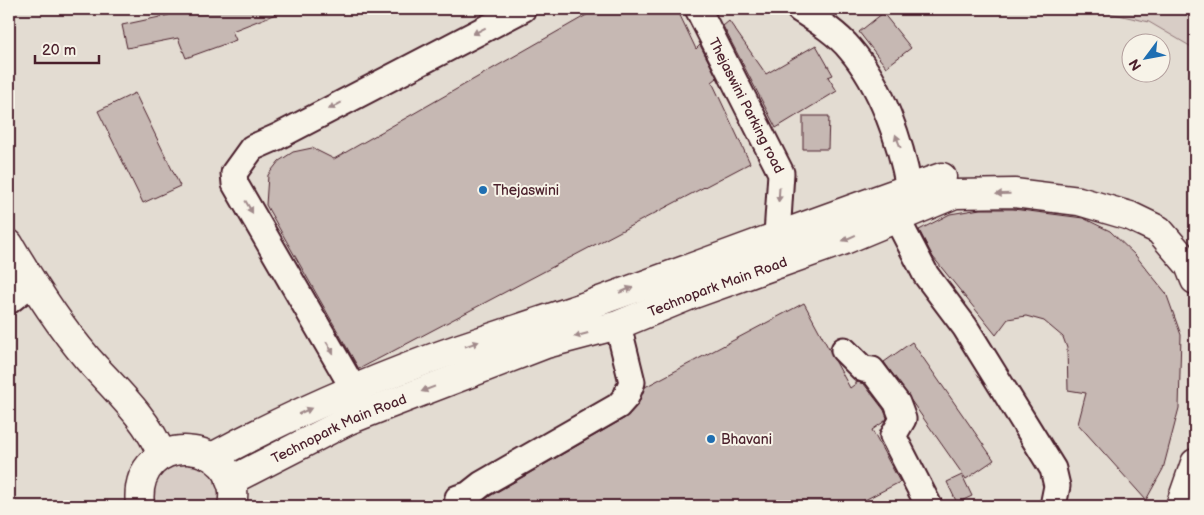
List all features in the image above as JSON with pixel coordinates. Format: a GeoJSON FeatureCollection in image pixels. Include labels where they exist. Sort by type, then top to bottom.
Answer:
{"type":"FeatureCollection","features":[{"type":"Feature","properties":{"kind":"street"},"geometry":{"type":"LineString","coordinates":[[336,397],[352,386],[235,184],[234,172],[252,148],[277,137],[523,9]]}},
{"type":"Feature","properties":{"kind":"street","name":"Thejaswini Parking road"},"geometry":{"type":"LineString","coordinates":[[698,9],[780,173],[777,235]]}},
{"type":"Feature","properties":{"kind":"street"},"geometry":{"type":"LineString","coordinates":[[799,9],[850,48],[875,87],[899,144],[910,188]]}},
{"type":"Feature","properties":{"kind":"street","name":"Technopark Main Road"},"geometry":{"type":"LineString","coordinates":[[699,264],[942,177],[1004,174],[1084,187],[1142,207],[1180,230],[1195,254]]}},
{"type":"Feature","properties":{"kind":"street","name":"Technopark Main Road"},"geometry":{"type":"LineString","coordinates":[[942,177],[458,349],[336,397],[261,431],[212,457],[220,463],[231,494],[349,420],[546,344],[618,325],[691,295],[842,241],[955,194],[1014,193],[1079,201],[1130,216],[1159,230],[1189,265],[1195,280]]}},
{"type":"Feature","properties":{"kind":"street"},"geometry":{"type":"LineString","coordinates":[[896,217],[926,275],[965,327],[1053,469],[1057,486],[1053,506]]}},
{"type":"Feature","properties":{"kind":"street"},"geometry":{"type":"LineString","coordinates":[[9,244],[32,283],[87,357],[142,420],[157,441],[162,455]]}},
{"type":"Feature","properties":{"kind":"street"},"geometry":{"type":"LineString","coordinates":[[9,301],[32,283]]}},
{"type":"Feature","properties":{"kind":"street"},"geometry":{"type":"LineString","coordinates":[[457,506],[458,498],[468,495],[482,484],[618,406],[626,397],[632,382],[618,325]]}},
{"type":"Feature","properties":{"kind":"street"},"geometry":{"type":"LineString","coordinates":[[844,350],[863,369],[872,370],[897,403],[903,419],[893,436],[929,506]]}},
{"type":"Feature","properties":{"kind":"street"},"geometry":{"type":"LineString","coordinates":[[140,506],[140,483],[145,472],[162,455],[184,449],[212,457]]}},
{"type":"Feature","properties":{"kind":"street"},"geometry":{"type":"LineString","coordinates":[[1180,506],[1195,463]]}},
{"type":"Feature","properties":{"kind":"street"},"geometry":{"type":"LineString","coordinates":[[1193,506],[1195,499]]}},
{"type":"Feature","properties":{"kind":"shaded area"},"geometry":{"type":"Polygon","coordinates":[[[9,9],[1172,9],[1195,15],[1195,506],[9,506],[9,9]]]}},
{"type":"Feature","properties":{"kind":"shaded area"},"geometry":{"type":"Polygon","coordinates":[[[1092,9],[1195,9],[1195,49],[1172,36],[1172,32],[1166,32],[1149,22],[1092,9]]]}},
{"type":"Feature","properties":{"kind":"shaded area"},"geometry":{"type":"Polygon","coordinates":[[[185,458],[217,472],[223,506],[151,506],[155,474],[185,458]]]}},
{"type":"Feature","properties":{"kind":"building"},"geometry":{"type":"Polygon","coordinates":[[[167,9],[286,10],[232,31],[236,40],[186,58],[178,38],[127,48],[122,25],[169,15],[167,9]]]}},
{"type":"Feature","properties":{"kind":"building","name":"Thejaswini"},"geometry":{"type":"Polygon","coordinates":[[[597,9],[677,9],[696,49],[700,45],[717,78],[712,82],[750,163],[359,369],[266,205],[268,175],[279,161],[293,152],[312,148],[334,159],[597,9]]]}},
{"type":"Feature","properties":{"kind":"building"},"geometry":{"type":"Polygon","coordinates":[[[883,13],[911,48],[886,67],[859,32],[883,13]]]}},
{"type":"Feature","properties":{"kind":"building"},"geometry":{"type":"Polygon","coordinates":[[[729,21],[766,74],[816,45],[833,75],[828,77],[837,91],[776,128],[723,26],[729,21]]]}},
{"type":"Feature","properties":{"kind":"building"},"geometry":{"type":"Polygon","coordinates":[[[135,93],[180,186],[143,203],[98,111],[135,93]]]}},
{"type":"Feature","properties":{"kind":"building"},"geometry":{"type":"Polygon","coordinates":[[[803,116],[829,116],[828,149],[803,149],[803,116]]]}},
{"type":"Feature","properties":{"kind":"building"},"geometry":{"type":"Polygon","coordinates":[[[980,209],[1013,209],[1083,218],[1110,231],[1136,256],[1166,293],[1181,335],[1179,408],[1163,469],[1146,500],[1078,424],[1086,393],[1068,390],[1067,348],[1063,337],[1044,321],[1026,316],[1008,319],[996,335],[933,257],[919,230],[950,214],[980,209]]]}},
{"type":"Feature","properties":{"kind":"building","name":"Bhavani"},"geometry":{"type":"Polygon","coordinates":[[[804,303],[850,388],[858,382],[864,384],[884,410],[887,418],[872,430],[900,482],[853,506],[477,506],[490,496],[625,418],[637,406],[645,387],[804,303]]]}},
{"type":"Feature","properties":{"kind":"building"},"geometry":{"type":"Polygon","coordinates":[[[912,342],[994,460],[966,479],[884,362],[912,342]]]}},
{"type":"Feature","properties":{"kind":"building"},"geometry":{"type":"Polygon","coordinates":[[[962,475],[972,496],[957,503],[947,482],[962,475]]]}},
{"type":"Feature","properties":{"kind":"place","name":"Thejaswini"},"geometry":{"type":"Point","coordinates":[483,190]}},
{"type":"Feature","properties":{"kind":"place","name":"Bhavani"},"geometry":{"type":"Point","coordinates":[711,439]}}]}
